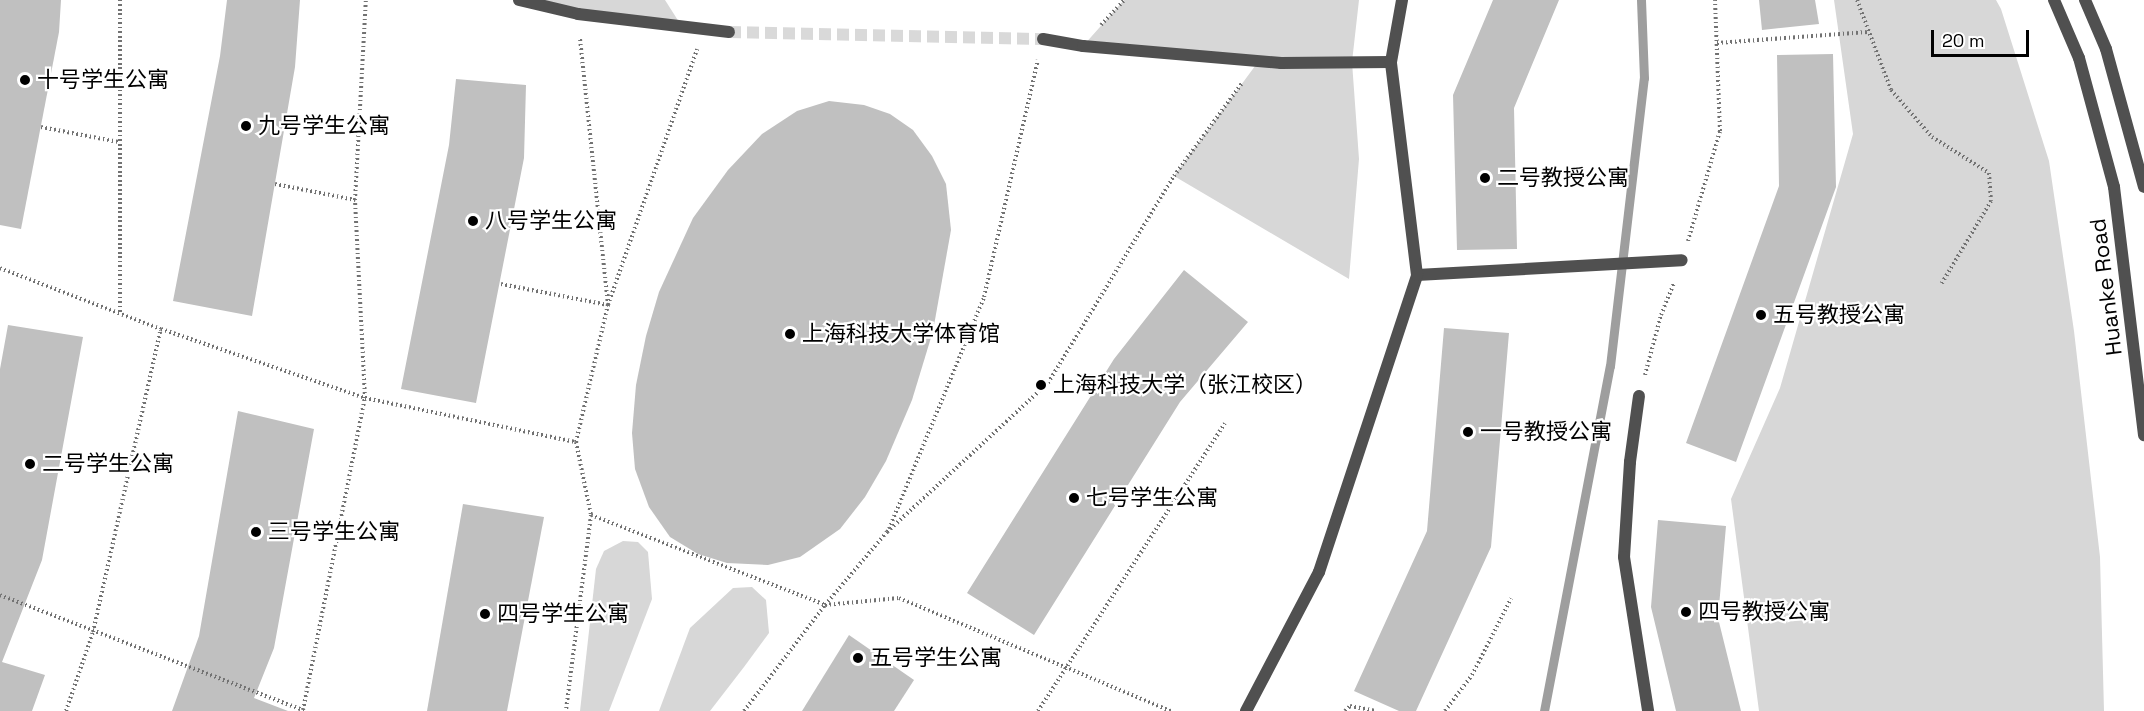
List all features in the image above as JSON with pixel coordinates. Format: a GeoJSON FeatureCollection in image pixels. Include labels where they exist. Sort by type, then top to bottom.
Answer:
{"type":"FeatureCollection","features":[{"type":"Feature","properties":{"kind":"street"},"geometry":{"type":"LineString","coordinates":[[519,0],[578,14],[729,32]]}},
{"type":"Feature","properties":{"kind":"street"},"geometry":{"type":"LineString","coordinates":[[1246,711],[1319,572],[1417,275],[1391,62],[1402,0]]}},
{"type":"Feature","properties":{"kind":"street","name":"Huanke Road"},"geometry":{"type":"LineString","coordinates":[[2054,0],[2079,58],[2114,187],[2144,435]]}},
{"type":"Feature","properties":{"kind":"street"},"geometry":{"type":"LineString","coordinates":[[2085,0],[2106,49],[2144,187]]}},
{"type":"Feature","properties":{"kind":"street"},"geometry":{"type":"LineString","coordinates":[[1043,39],[1083,46],[1259,61],[1391,62]]}},
{"type":"Feature","properties":{"kind":"street"},"geometry":{"type":"LineString","coordinates":[[1417,275],[1682,260]]}},
{"type":"Feature","properties":{"kind":"street"},"geometry":{"type":"LineString","coordinates":[[1639,396],[1630,462],[1624,557],[1648,711]]}},
{"type":"Feature","properties":{"kind":"path"},"geometry":{"type":"LineString","coordinates":[[120,0],[120,313]]}},
{"type":"Feature","properties":{"kind":"path"},"geometry":{"type":"LineString","coordinates":[[0,595],[304,710],[365,398],[356,200],[366,0]]}},
{"type":"Feature","properties":{"kind":"path"},"geometry":{"type":"LineString","coordinates":[[1639,396],[1661,315],[1682,260],[1720,131],[1715,0]]}},
{"type":"Feature","properties":{"kind":"path"},"geometry":{"type":"LineString","coordinates":[[1857,0],[1891,90],[1932,137],[1989,173],[1991,201],[1942,283]]}},
{"type":"Feature","properties":{"kind":"path"},"geometry":{"type":"LineString","coordinates":[[578,14],[608,305]]}},
{"type":"Feature","properties":{"kind":"path"},"geometry":{"type":"LineString","coordinates":[[566,711],[591,515],[576,442],[608,305],[705,29]]}},
{"type":"Feature","properties":{"kind":"path"},"geometry":{"type":"LineString","coordinates":[[1717,43],[1868,32]]}},
{"type":"Feature","properties":{"kind":"path"},"geometry":{"type":"LineString","coordinates":[[887,532],[984,297],[1043,39]]}},
{"type":"Feature","properties":{"kind":"path"},"geometry":{"type":"LineString","coordinates":[[744,711],[825,605],[887,532],[1048,383],[1174,176],[1259,61]]}},
{"type":"Feature","properties":{"kind":"path"},"geometry":{"type":"LineString","coordinates":[[41,127],[119,142]]}},
{"type":"Feature","properties":{"kind":"path"},"geometry":{"type":"LineString","coordinates":[[275,184],[356,200]]}},
{"type":"Feature","properties":{"kind":"path"},"geometry":{"type":"LineString","coordinates":[[0,268],[161,329],[365,398],[576,442]]}},
{"type":"Feature","properties":{"kind":"path"},"geometry":{"type":"LineString","coordinates":[[501,284],[608,305]]}},
{"type":"Feature","properties":{"kind":"path"},"geometry":{"type":"LineString","coordinates":[[66,711],[93,632],[161,329]]}},
{"type":"Feature","properties":{"kind":"path"},"geometry":{"type":"LineString","coordinates":[[1038,711],[1224,423]]}},
{"type":"Feature","properties":{"kind":"path"},"geometry":{"type":"LineString","coordinates":[[591,515],[825,605],[899,598],[1171,711]]}},
{"type":"Feature","properties":{"kind":"path"},"geometry":{"type":"LineString","coordinates":[[1444,711],[1472,675],[1511,598]]}},
{"type":"Feature","properties":{"kind":"path"},"geometry":{"type":"LineString","coordinates":[[1345,711],[1350,706],[1375,711]]}},
{"type":"Feature","properties":{"kind":"shaded area"},"geometry":{"type":"Polygon","coordinates":[[[538,0],[665,0],[679,22],[578,12],[538,0]]]}},
{"type":"Feature","properties":{"kind":"shaded area"},"geometry":{"type":"Polygon","coordinates":[[[1124,0],[1359,0],[1352,62],[1359,159],[1349,279],[1174,176],[1258,62],[1083,46],[1124,0]]]}},
{"type":"Feature","properties":{"kind":"shaded area"},"geometry":{"type":"Polygon","coordinates":[[[1834,0],[1996,0],[2001,9],[2049,161],[2074,331],[2100,557],[2104,711],[1759,711],[1731,499],[1780,388],[1853,134],[1834,0]]]}},
{"type":"Feature","properties":{"kind":"shaded area"},"geometry":{"type":"Polygon","coordinates":[[[623,541],[638,542],[648,552],[652,599],[609,711],[580,711],[596,569],[604,551],[623,541]]]}},
{"type":"Feature","properties":{"kind":"shaded area"},"geometry":{"type":"Polygon","coordinates":[[[752,587],[766,600],[769,633],[744,667],[710,711],[659,711],[690,628],[733,588],[752,587]]]}},
{"type":"Feature","properties":{"kind":"building","name":"十号学生公寓"},"geometry":{"type":"Polygon","coordinates":[[[0,0],[61,0],[59,32],[21,229],[0,225],[0,0]]]}},
{"type":"Feature","properties":{"kind":"building","name":"九号学生公寓"},"geometry":{"type":"Polygon","coordinates":[[[227,0],[300,0],[295,67],[252,316],[173,301],[220,56],[227,0]]]}},
{"type":"Feature","properties":{"kind":"building","name":"二号教授公寓"},"geometry":{"type":"Polygon","coordinates":[[[1493,0],[1559,0],[1514,108],[1517,249],[1457,250],[1453,95],[1493,0]]]}},
{"type":"Feature","properties":{"kind":"building"},"geometry":{"type":"Polygon","coordinates":[[[1759,0],[1815,0],[1819,24],[1762,30],[1759,0]]]}},
{"type":"Feature","properties":{"kind":"building","name":"五号教授公寓"},"geometry":{"type":"Polygon","coordinates":[[[1833,54],[1836,187],[1736,462],[1686,443],[1779,186],[1777,55],[1833,54]]]}},
{"type":"Feature","properties":{"kind":"building","name":"八号学生公寓"},"geometry":{"type":"Polygon","coordinates":[[[456,79],[526,85],[524,158],[476,403],[401,389],[449,145],[456,79]]]}},
{"type":"Feature","properties":{"kind":"building","name":"上海科技大学体育馆"},"geometry":{"type":"Polygon","coordinates":[[[829,101],[864,105],[890,114],[913,130],[932,156],[946,184],[951,230],[933,331],[912,400],[886,461],[865,497],[840,529],[800,557],[768,565],[727,563],[698,554],[670,537],[649,507],[635,469],[632,433],[636,385],[646,336],[659,292],[693,218],[728,170],[762,134],[797,111],[829,101]]]}},
{"type":"Feature","properties":{"kind":"building","name":"七号学生公寓"},"geometry":{"type":"Polygon","coordinates":[[[1184,270],[1248,322],[1180,402],[1034,635],[967,593],[1114,359],[1184,270]]]}},
{"type":"Feature","properties":{"kind":"building","name":"二号学生公寓"},"geometry":{"type":"Polygon","coordinates":[[[8,325],[83,337],[42,560],[2,662],[45,675],[32,711],[0,711],[0,369],[8,325]]]}},
{"type":"Feature","properties":{"kind":"building","name":"一号教授公寓"},"geometry":{"type":"Polygon","coordinates":[[[1444,328],[1509,333],[1491,547],[1416,711],[1399,711],[1354,691],[1427,531],[1444,328]]]}},
{"type":"Feature","properties":{"kind":"building","name":"三号学生公寓"},"geometry":{"type":"Polygon","coordinates":[[[238,411],[314,429],[274,648],[254,698],[288,711],[172,711],[199,636],[238,411]]]}},
{"type":"Feature","properties":{"kind":"building","name":"四号学生公寓"},"geometry":{"type":"Polygon","coordinates":[[[463,504],[544,517],[507,711],[427,711],[463,504]]]}},
{"type":"Feature","properties":{"kind":"building","name":"四号教授公寓"},"geometry":{"type":"Polygon","coordinates":[[[1658,520],[1726,526],[1718,618],[1741,711],[1676,711],[1651,607],[1658,520]]]}},
{"type":"Feature","properties":{"kind":"building","name":"五号学生公寓"},"geometry":{"type":"Polygon","coordinates":[[[849,635],[914,680],[894,711],[802,711],[849,635]]]}},
{"type":"Feature","properties":{"kind":"waterway"},"geometry":{"type":"LineString","coordinates":[[1544,711],[1610,366],[1644,78],[1641,0]]}},
{"type":"Feature","properties":{"kind":"tunnel"},"geometry":{"type":"LineString","coordinates":[[729,32],[1043,39]]}},
{"type":"Feature","properties":{"kind":"place","name":"十号学生公寓"},"geometry":{"type":"Point","coordinates":[25,80]}},
{"type":"Feature","properties":{"kind":"place","name":"九号学生公寓"},"geometry":{"type":"Point","coordinates":[246,126]}},
{"type":"Feature","properties":{"kind":"place","name":"二号教授公寓"},"geometry":{"type":"Point","coordinates":[1485,178]}},
{"type":"Feature","properties":{"kind":"place","name":"八号学生公寓"},"geometry":{"type":"Point","coordinates":[473,221]}},
{"type":"Feature","properties":{"kind":"place","name":"五号教授公寓"},"geometry":{"type":"Point","coordinates":[1761,315]}},
{"type":"Feature","properties":{"kind":"place","name":"上海科技大学体育馆"},"geometry":{"type":"Point","coordinates":[790,334]}},
{"type":"Feature","properties":{"kind":"place","name":"上海科技大学（张江校区）"},"geometry":{"type":"Point","coordinates":[1041,385]}},
{"type":"Feature","properties":{"kind":"place","name":"一号教授公寓"},"geometry":{"type":"Point","coordinates":[1468,432]}},
{"type":"Feature","properties":{"kind":"place","name":"二号学生公寓"},"geometry":{"type":"Point","coordinates":[30,464]}},
{"type":"Feature","properties":{"kind":"place","name":"七号学生公寓"},"geometry":{"type":"Point","coordinates":[1074,498]}},
{"type":"Feature","properties":{"kind":"place","name":"三号学生公寓"},"geometry":{"type":"Point","coordinates":[256,532]}},
{"type":"Feature","properties":{"kind":"place","name":"四号教授公寓"},"geometry":{"type":"Point","coordinates":[1686,612]}},
{"type":"Feature","properties":{"kind":"place","name":"四号学生公寓"},"geometry":{"type":"Point","coordinates":[485,614]}},
{"type":"Feature","properties":{"kind":"place","name":"五号学生公寓"},"geometry":{"type":"Point","coordinates":[858,658]}}]}
